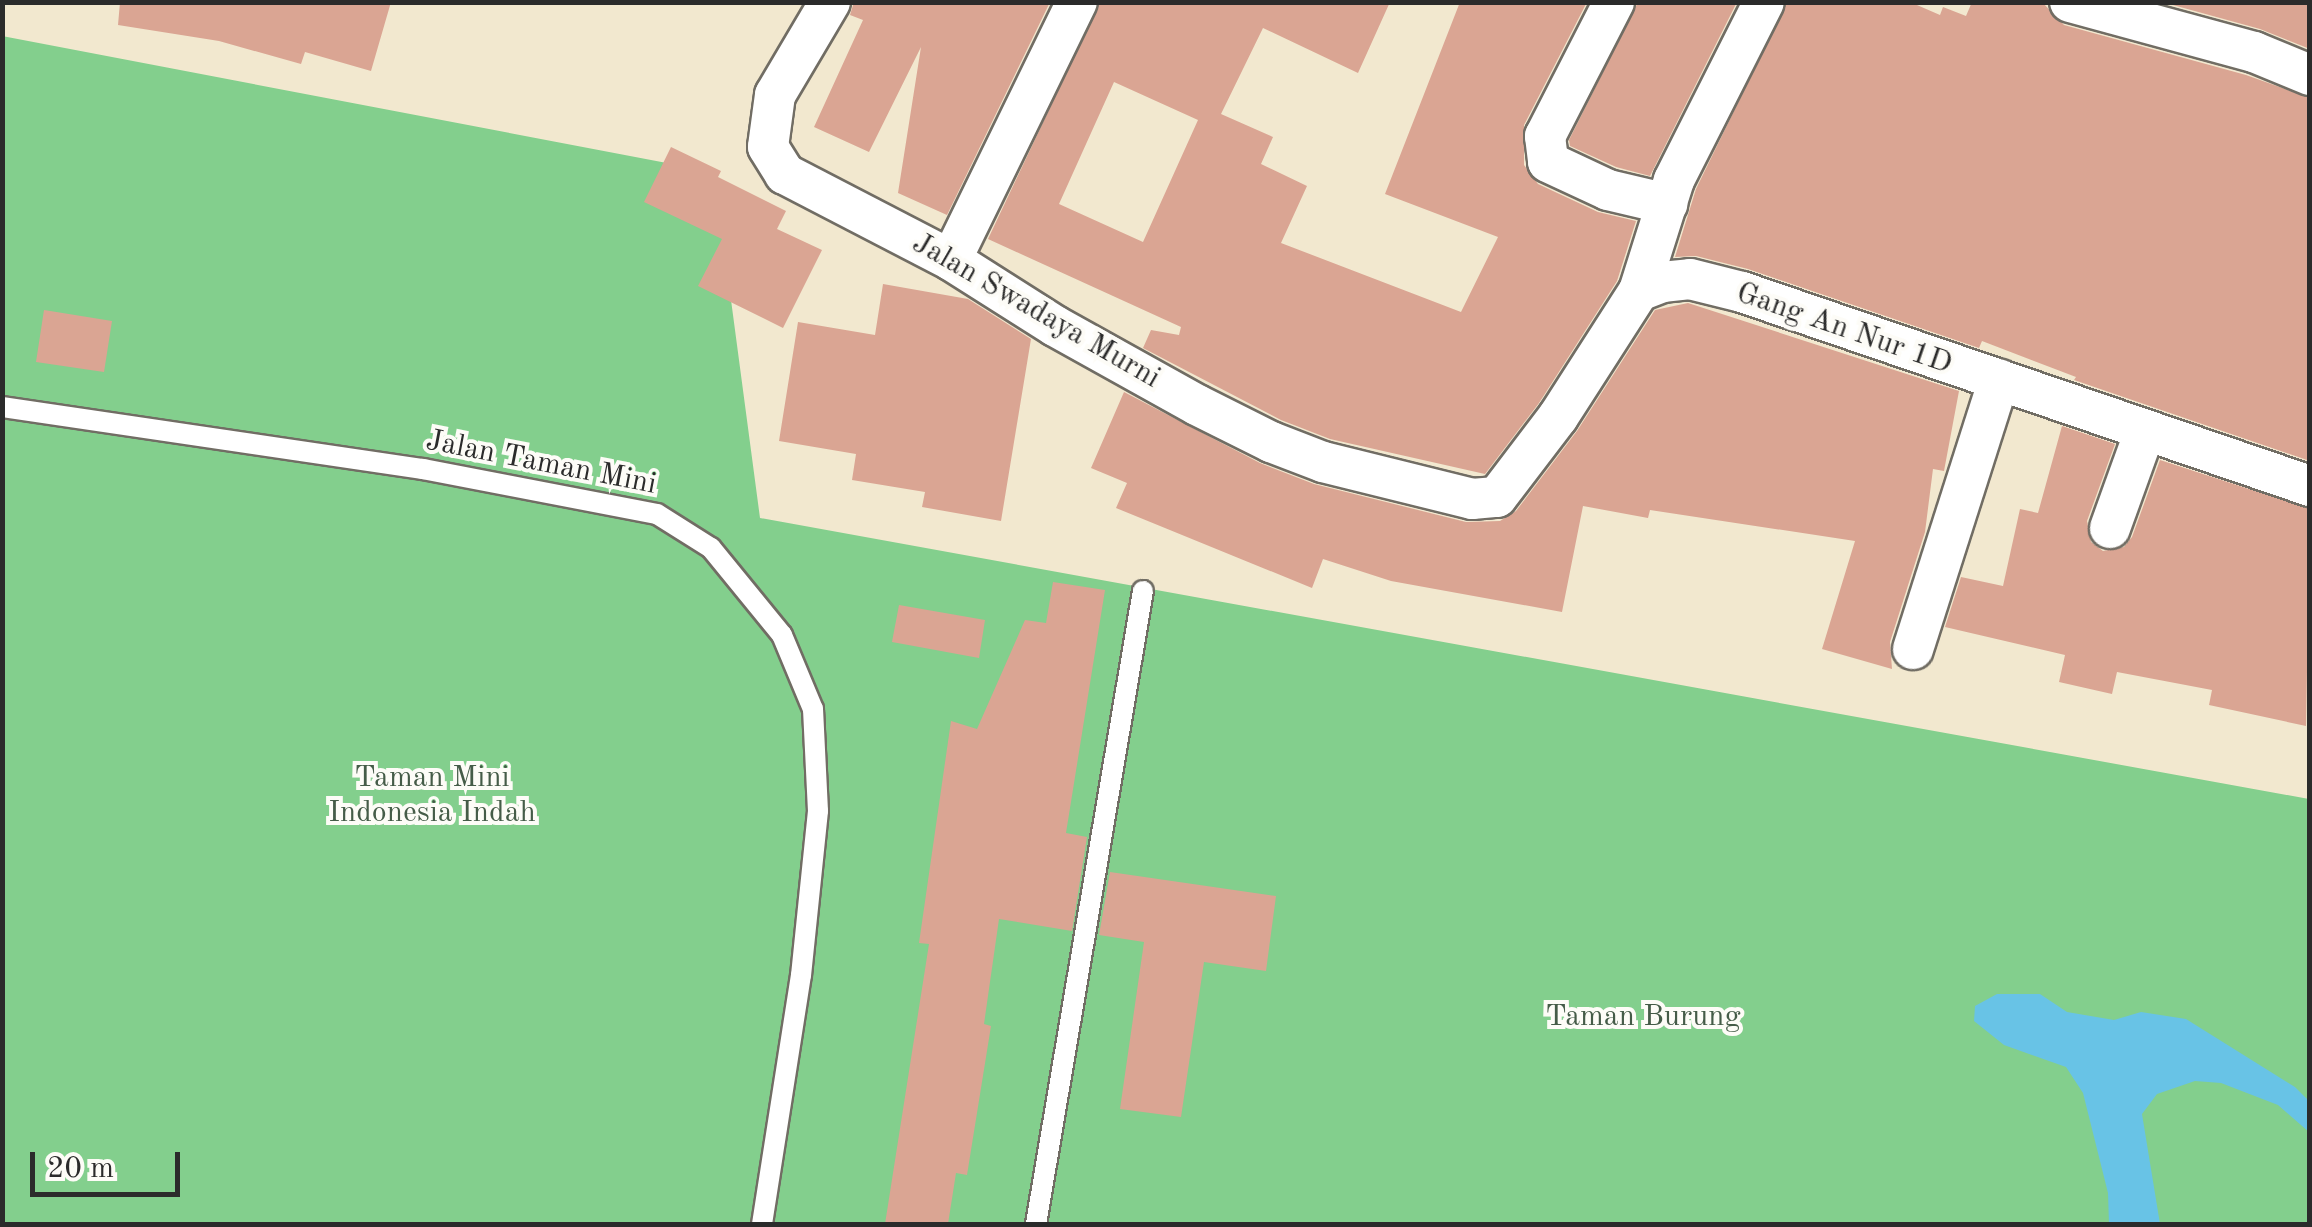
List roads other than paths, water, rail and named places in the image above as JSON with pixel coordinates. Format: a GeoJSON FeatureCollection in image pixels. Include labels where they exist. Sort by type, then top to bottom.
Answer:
{"type":"FeatureCollection","features":[{"type":"Feature","properties":{"kind":"street","name":"Jalan Swadaya Murni"},"geometry":{"type":"LineString","coordinates":[[830,2],[775,95],[768,147],[784,174],[951,260],[1055,326],[1271,442],[1352,470],[1472,500],[1497,497],[1510,484],[1638,291]]}},
{"type":"Feature","properties":{"kind":"street"},"geometry":{"type":"LineString","coordinates":[[951,260],[1077,2]]}},
{"type":"Feature","properties":{"kind":"street"},"geometry":{"type":"LineString","coordinates":[[1614,2],[1546,136],[1548,162],[1608,190],[1667,204]]}},
{"type":"Feature","properties":{"kind":"street"},"geometry":{"type":"LineString","coordinates":[[1638,291],[1674,180],[1764,2]]}},
{"type":"Feature","properties":{"kind":"street"},"geometry":{"type":"LineString","coordinates":[[2070,2],[2254,52],[2310,75]]}},
{"type":"Feature","properties":{"kind":"street","name":"Gang An Nur 1D"},"geometry":{"type":"LineString","coordinates":[[1638,291],[1662,282],[1690,280],[1742,292],[1834,327],[2000,379],[2309,486]]}},
{"type":"Feature","properties":{"kind":"street"},"geometry":{"type":"LineString","coordinates":[[1913,649],[2000,379]]}},
{"type":"Feature","properties":{"kind":"street"},"geometry":{"type":"LineString","coordinates":[[2110,528],[2145,431]]}},
{"type":"Feature","properties":{"kind":"lane","name":"Jalan Taman Mini"},"geometry":{"type":"LineString","coordinates":[[2,407],[423,469],[657,514],[711,548],[782,636],[813,709],[818,811],[801,975],[762,1224]]}},
{"type":"Feature","properties":{"kind":"lane"},"geometry":{"type":"LineString","coordinates":[[1036,1224],[1143,591]]}},
{"type":"Feature","properties":{"kind":"water"},"geometry":{"type":"Polygon","coordinates":[[[1997,994],[2040,994],[2067,1012],[2114,1020],[2141,1012],[2186,1019],[2295,1087],[2309,1101],[2309,1132],[2278,1105],[2221,1083],[2195,1081],[2157,1094],[2142,1114],[2160,1224],[2109,1224],[2108,1193],[2083,1093],[2066,1067],[2004,1045],[1974,1021],[1975,1006],[1997,994]]]}},
{"type":"Feature","properties":{"kind":"park label","name":"Taman Mini Indonesia Indah"},"geometry":{"type":"Point","coordinates":[432,795]}},
{"type":"Feature","properties":{"kind":"park label","name":"Taman Burung"},"geometry":{"type":"Point","coordinates":[1643,1017]}}]}
